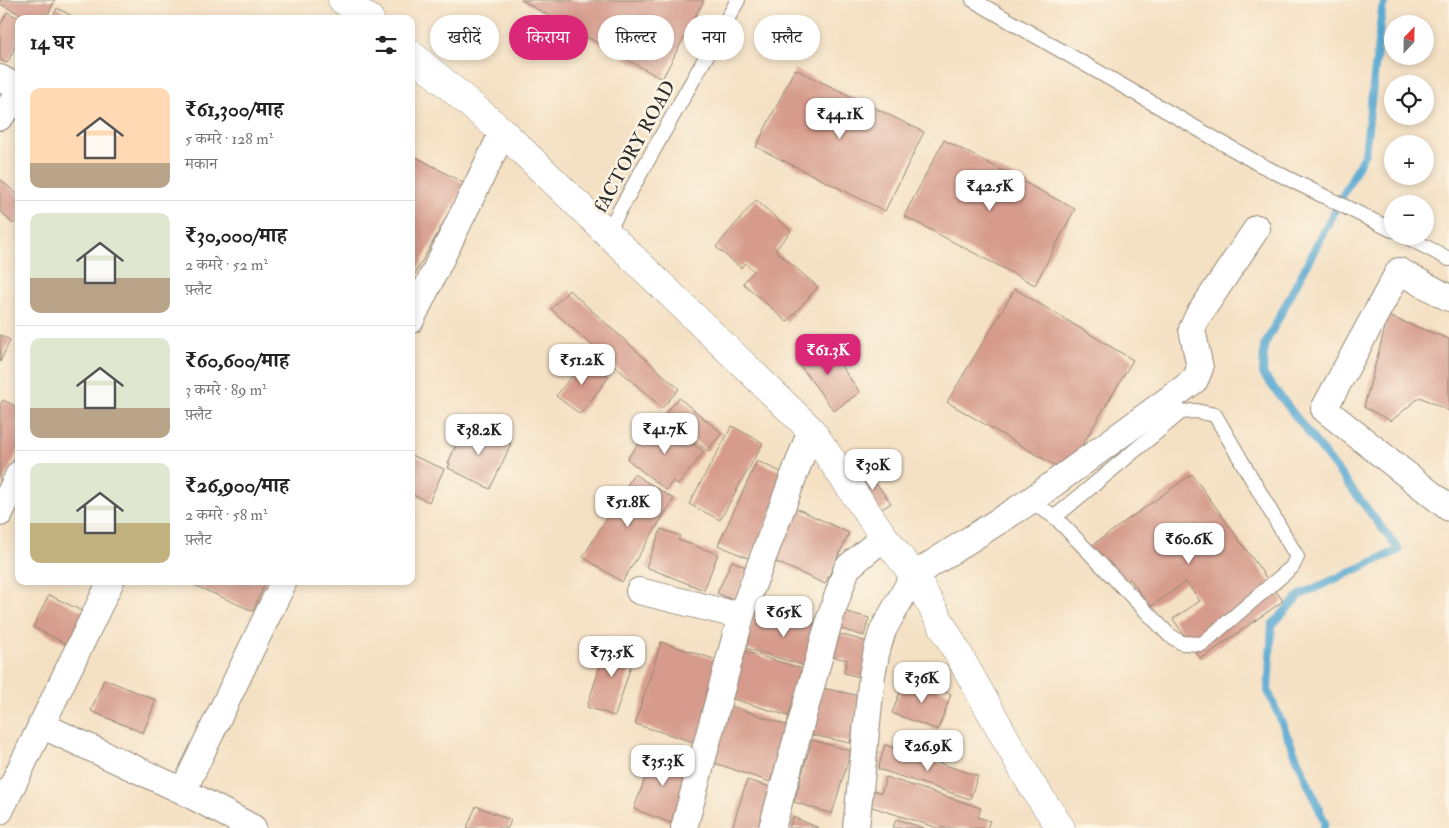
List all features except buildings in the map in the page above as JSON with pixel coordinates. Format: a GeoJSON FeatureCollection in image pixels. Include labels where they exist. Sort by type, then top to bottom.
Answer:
{"type":"FeatureCollection","features":[{"type":"Feature","properties":{"kind":"street"},"geometry":{"type":"LineString","coordinates":[[342,0],[364,15]]}},
{"type":"Feature","properties":{"kind":"street"},"geometry":{"type":"LineString","coordinates":[[415,57],[503,132],[608,231],[811,430],[884,537],[914,575],[1031,784],[1061,828]]}},
{"type":"Feature","properties":{"kind":"street"},"geometry":{"type":"LineString","coordinates":[[0,78],[15,86]]}},
{"type":"Feature","properties":{"kind":"street"},"geometry":{"type":"LineString","coordinates":[[0,117],[15,99]]}},
{"type":"Feature","properties":{"kind":"street"},"geometry":{"type":"LineString","coordinates":[[415,312],[503,132]]}},
{"type":"Feature","properties":{"kind":"street"},"geometry":{"type":"LineString","coordinates":[[856,828],[872,675],[877,650],[883,630],[914,575],[1030,501],[1195,380],[1200,368],[1192,329],[1198,316],[1257,228]]}},
{"type":"Feature","properties":{"kind":"street"},"geometry":{"type":"LineString","coordinates":[[1449,298],[1399,271],[1324,409],[1449,508]]}},
{"type":"Feature","properties":{"kind":"street"},"geometry":{"type":"LineString","coordinates":[[684,828],[741,616],[811,430]]}},
{"type":"Feature","properties":{"kind":"street"},"geometry":{"type":"LineString","coordinates":[[0,513],[15,482]]}},
{"type":"Feature","properties":{"kind":"street"},"geometry":{"type":"LineString","coordinates":[[772,828],[830,618],[846,568],[884,537]]}},
{"type":"Feature","properties":{"kind":"street"},"geometry":{"type":"LineString","coordinates":[[0,811],[109,585]]}},
{"type":"Feature","properties":{"kind":"street"},"geometry":{"type":"LineString","coordinates":[[183,791],[282,585]]}},
{"type":"Feature","properties":{"kind":"street"},"geometry":{"type":"LineString","coordinates":[[639,591],[741,616]]}},
{"type":"Feature","properties":{"kind":"street"},"geometry":{"type":"LineString","coordinates":[[41,725],[183,791],[253,828]]}},
{"type":"Feature","properties":{"kind":"lane","name":"fACTORY ROAD"},"geometry":{"type":"LineString","coordinates":[[608,231],[738,0]]}},
{"type":"Feature","properties":{"kind":"lane"},"geometry":{"type":"LineString","coordinates":[[973,0],[1259,164],[1384,226]]}},
{"type":"Feature","properties":{"kind":"lane"},"geometry":{"type":"LineString","coordinates":[[1422,245],[1449,259]]}},
{"type":"Feature","properties":{"kind":"lane"},"geometry":{"type":"LineString","coordinates":[[1030,501],[1055,516],[1169,634],[1182,642],[1202,644],[1292,567],[1297,556],[1215,415],[1196,411],[1181,412],[1055,516]]}},
{"type":"Feature","properties":{"kind":"waterway"},"geometry":{"type":"LineString","coordinates":[[1323,828],[1325,823],[1268,691],[1272,625],[1300,595],[1399,550],[1263,374],[1264,346],[1365,153],[1382,9],[1386,0]]}}]}
